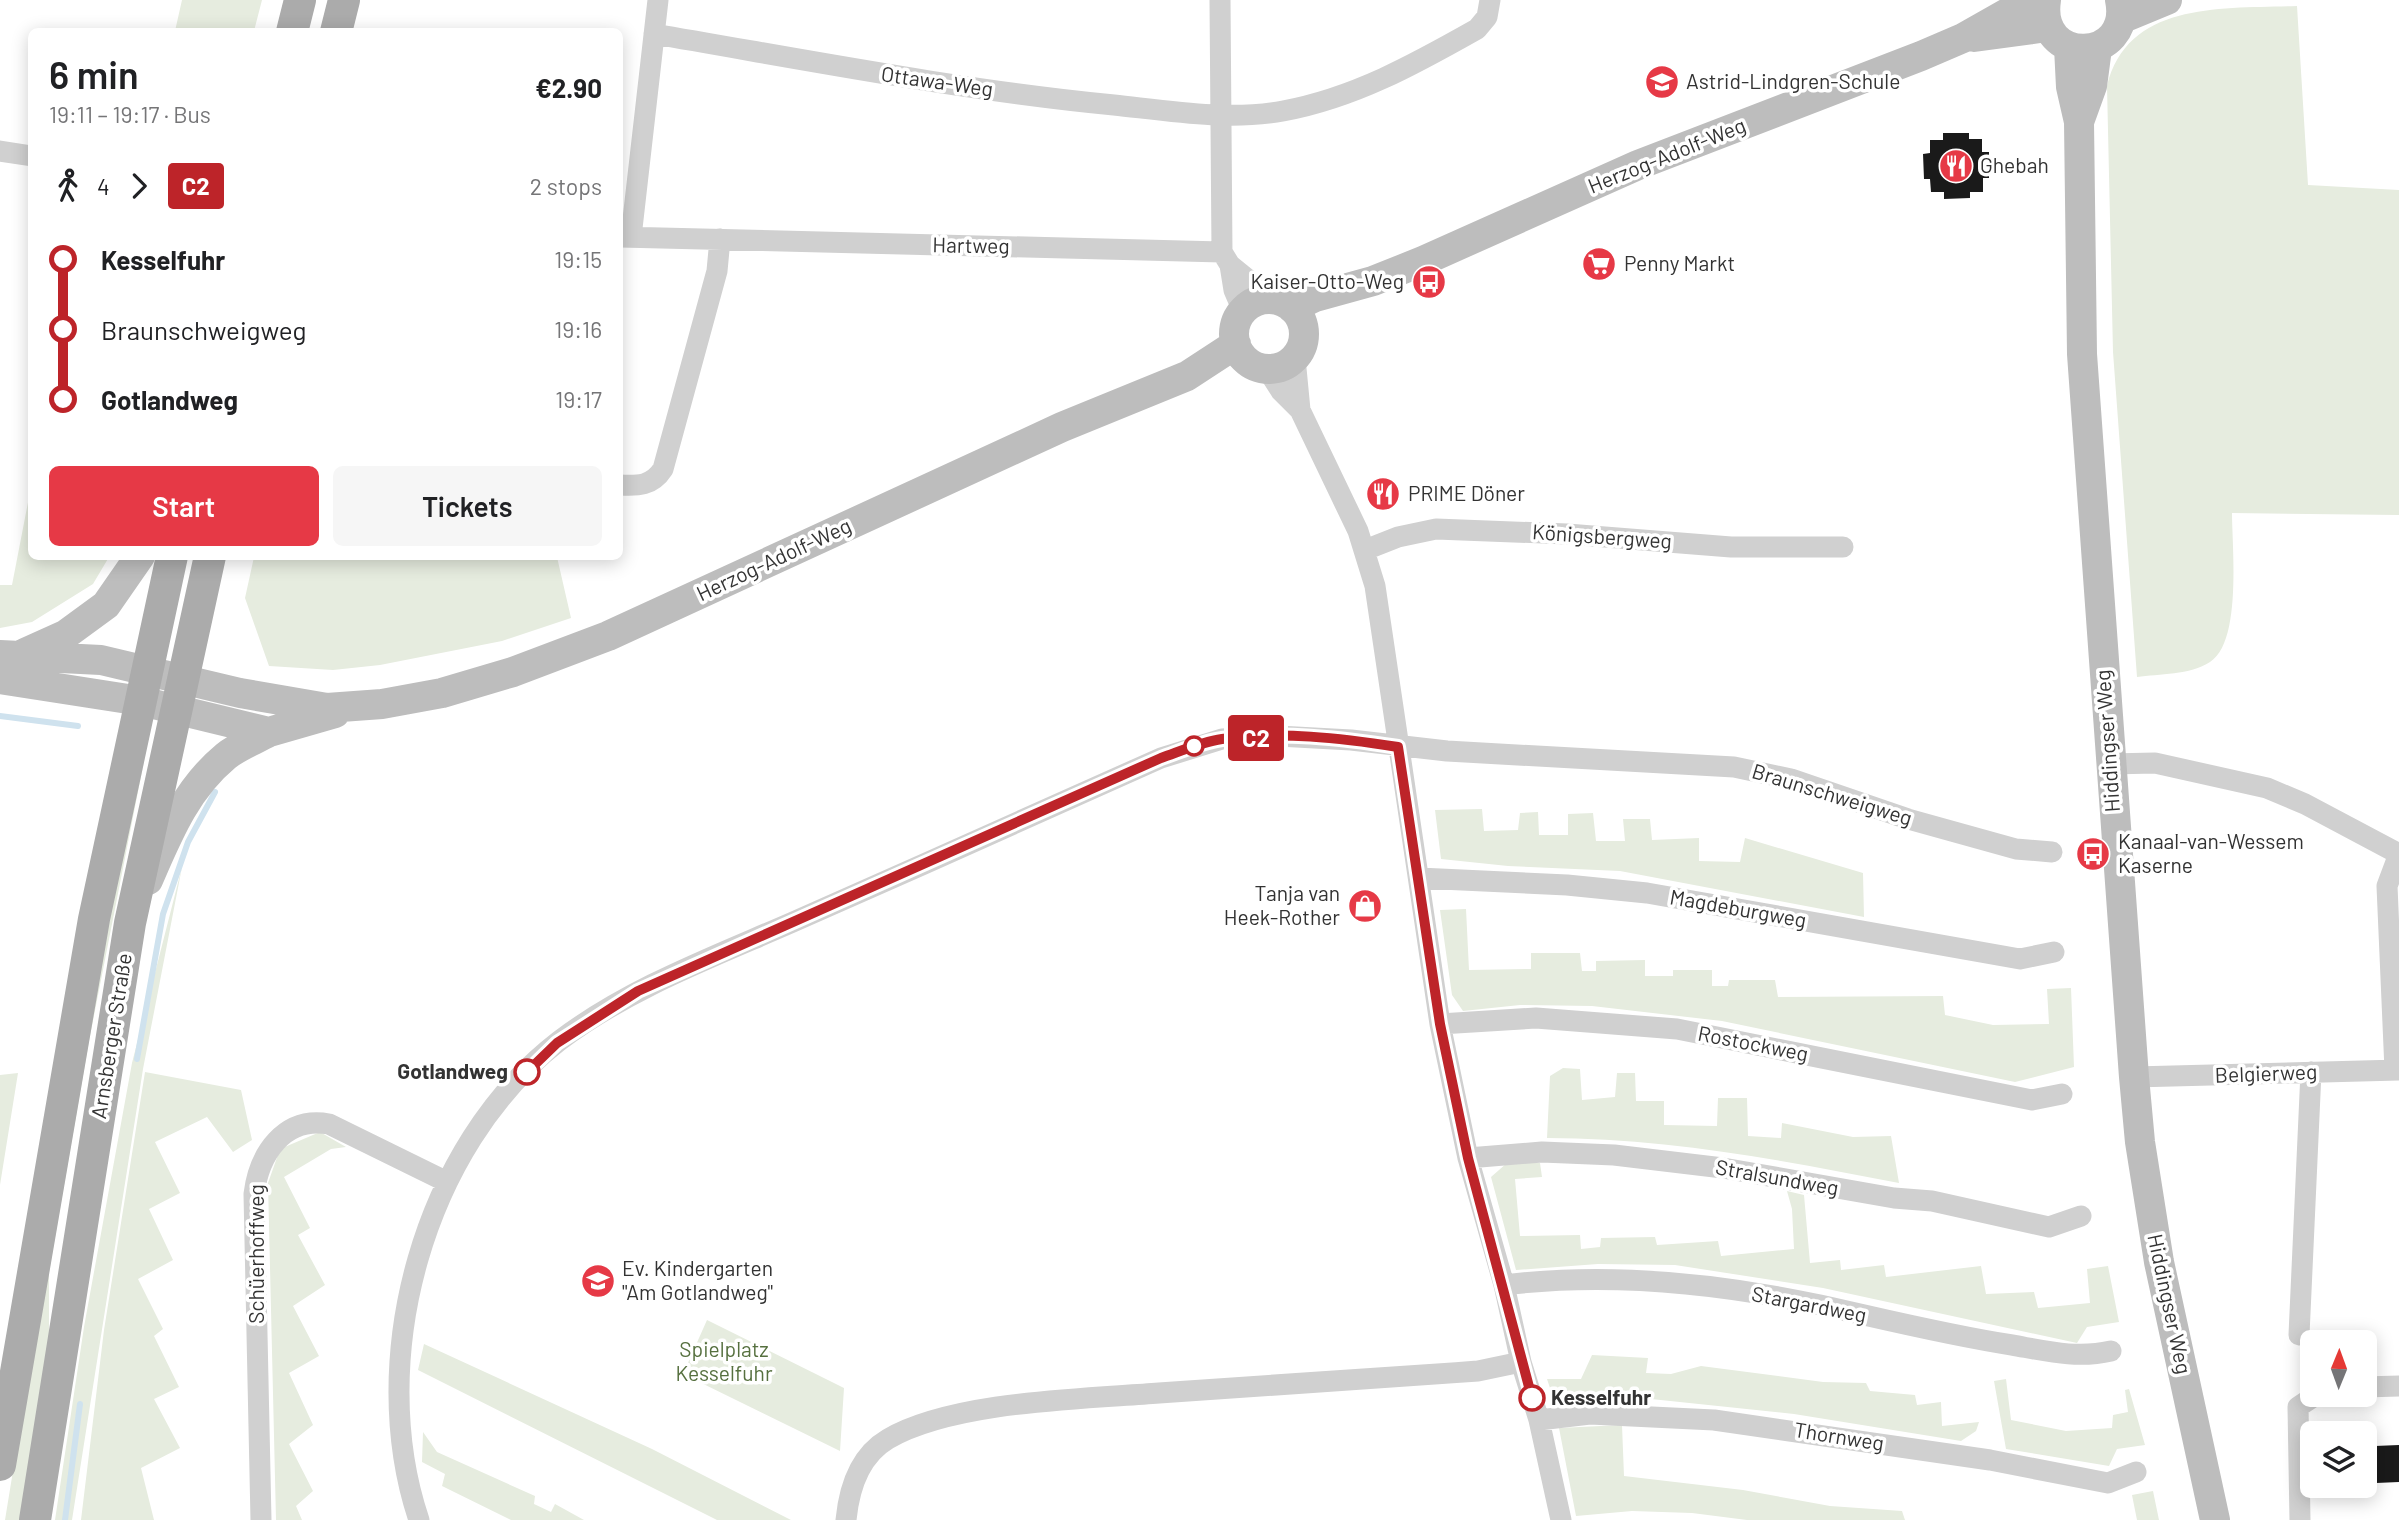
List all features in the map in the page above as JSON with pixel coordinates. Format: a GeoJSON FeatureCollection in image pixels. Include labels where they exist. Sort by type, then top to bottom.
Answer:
{"type":"FeatureCollection","features":[{"type":"Feature","properties":{"kind":"main road"},"geometry":{"type":"LineString","coordinates":[[293,28],[300,0]]}},
{"type":"Feature","properties":{"kind":"main road"},"geometry":{"type":"LineString","coordinates":[[337,28],[344,0]]}},
{"type":"Feature","properties":{"kind":"main road"},"geometry":{"type":"LineString","coordinates":[[2046,9],[2056,40],[2083,47],[2116,32],[2121,10],[2167,0]]}},
{"type":"Feature","properties":{"kind":"main road","name":"Herzog-Adolf-Weg"},"geometry":{"type":"LineString","coordinates":[[130,923],[171,827],[195,785],[228,755],[269,732],[348,708],[391,703],[470,685],[608,636],[1062,427],[1187,376],[1250,359],[1278,368],[1291,324],[1373,281],[1512,223],[1638,165],[1963,38],[2009,12],[2046,9]]}},
{"type":"Feature","properties":{"kind":"main road","name":"Hiddingser Weg"},"geometry":{"type":"LineString","coordinates":[[2083,47],[2071,87],[2079,122],[2082,354],[2134,1077],[2140,1143],[2159,1262],[2215,1520]]}},
{"type":"Feature","properties":{"kind":"main road","name":"Herzog-Adolf-Weg"},"geometry":{"type":"LineString","coordinates":[[1243,311],[1252,304],[1291,324]]}},
{"type":"Feature","properties":{"kind":"main road"},"geometry":{"type":"LineString","coordinates":[[1243,311],[1234,332],[1250,359]]}},
{"type":"Feature","properties":{"kind":"main road"},"geometry":{"type":"LineString","coordinates":[[10,655],[65,635],[106,605],[137,560]]}},
{"type":"Feature","properties":{"kind":"main road","name":"Arnsberger Straße"},"geometry":{"type":"LineString","coordinates":[[0,1465],[94,919],[171,560]]}},
{"type":"Feature","properties":{"kind":"main road","name":"Arnsberger Straße"},"geometry":{"type":"LineString","coordinates":[[34,1520],[130,923],[209,560]]}},
{"type":"Feature","properties":{"kind":"main road","name":"Herzog-Adolf-Weg"},"geometry":{"type":"LineString","coordinates":[[10,655],[100,660],[283,702],[348,708]]}},
{"type":"Feature","properties":{"kind":"main road"},"geometry":{"type":"LineString","coordinates":[[0,678],[141,701],[269,732]]}},
{"type":"Feature","properties":{"kind":"street"},"geometry":{"type":"LineString","coordinates":[[625,237],[658,0]]}},
{"type":"Feature","properties":{"kind":"street"},"geometry":{"type":"LineString","coordinates":[[1220,0],[1226,259],[1243,311]]}},
{"type":"Feature","properties":{"kind":"street","name":"Ottawa-Weg"},"geometry":{"type":"LineString","coordinates":[[654,34],[850,69],[1059,100],[1221,115],[1284,111],[1378,83],[1477,29],[1486,17],[1490,0]]}},
{"type":"Feature","properties":{"kind":"street"},"geometry":{"type":"LineString","coordinates":[[0,150],[28,155]]}},
{"type":"Feature","properties":{"kind":"street","name":"Hartweg"},"geometry":{"type":"LineString","coordinates":[[625,237],[1226,259]]}},
{"type":"Feature","properties":{"kind":"street"},"geometry":{"type":"LineString","coordinates":[[623,485],[644,485],[659,476],[663,469],[717,271],[720,239]]}},
{"type":"Feature","properties":{"kind":"street"},"geometry":{"type":"LineString","coordinates":[[1226,259],[1291,324],[1300,410],[1366,550],[1381,617],[1440,1024],[1468,1158],[1504,1285],[1561,1520]]}},
{"type":"Feature","properties":{"kind":"street"},"geometry":{"type":"LineString","coordinates":[[1250,359],[1300,410]]}},
{"type":"Feature","properties":{"kind":"street","name":"Königsbergweg"},"geometry":{"type":"LineString","coordinates":[[1366,550],[1398,537],[1436,529],[1554,533],[1731,547],[1843,547]]}},
{"type":"Feature","properties":{"kind":"street"},"geometry":{"type":"LineString","coordinates":[[419,1520],[408,1480],[399,1420],[402,1325],[420,1252],[447,1182],[491,1110],[557,1043],[638,991],[1161,758],[1196,745],[1222,739],[1278,736],[1351,740],[1398,747]]}},
{"type":"Feature","properties":{"kind":"street","name":"Braunschweigweg"},"geometry":{"type":"LineString","coordinates":[[1398,747],[1710,765],[1759,771],[1920,822],[2017,849],[2052,852]]}},
{"type":"Feature","properties":{"kind":"street"},"geometry":{"type":"LineString","coordinates":[[2110,764],[2155,763],[2266,788],[2305,804],[2399,854],[2388,886],[2397,1070]]}},
{"type":"Feature","properties":{"kind":"street","name":"Magdeburgweg"},"geometry":{"type":"LineString","coordinates":[[1419,878],[1623,890],[2020,959],[2054,952]]}},
{"type":"Feature","properties":{"kind":"street","name":"Rostockweg"},"geometry":{"type":"LineString","coordinates":[[1440,1024],[1535,1018],[1624,1023],[1725,1037],[2032,1100],[2062,1094]]}},
{"type":"Feature","properties":{"kind":"street","name":"Belgierweg"},"geometry":{"type":"LineString","coordinates":[[2134,1077],[2397,1070]]}},
{"type":"Feature","properties":{"kind":"street"},"geometry":{"type":"LineString","coordinates":[[2299,1335],[2311,1072]]}},
{"type":"Feature","properties":{"kind":"street","name":"Schüerhoffweg"},"geometry":{"type":"LineString","coordinates":[[261,1520],[254,1194],[263,1159],[277,1139],[287,1131],[318,1122],[329,1124],[447,1182]]}},
{"type":"Feature","properties":{"kind":"street","name":"Stralsundweg"},"geometry":{"type":"LineString","coordinates":[[1468,1158],[1542,1152],[1614,1155],[1723,1168],[1894,1198],[1932,1201],[2049,1227],[2081,1216]]}},
{"type":"Feature","properties":{"kind":"street","name":"Stargardweg"},"geometry":{"type":"LineString","coordinates":[[1504,1285],[1556,1279],[1686,1284],[1804,1302],[1983,1340],[2076,1356],[2111,1351]]}},
{"type":"Feature","properties":{"kind":"street"},"geometry":{"type":"LineString","coordinates":[[846,1520],[847,1504],[859,1465],[887,1439],[946,1416],[1054,1401],[1478,1371],[1521,1362]]}},
{"type":"Feature","properties":{"kind":"street"},"geometry":{"type":"LineString","coordinates":[[2377,1387],[2399,1386]]}},
{"type":"Feature","properties":{"kind":"street"},"geometry":{"type":"LineString","coordinates":[[2300,1406],[2300,1520]]}},
{"type":"Feature","properties":{"kind":"street","name":"Thornweg"},"geometry":{"type":"LineString","coordinates":[[1538,1420],[1601,1414],[1714,1420],[1990,1460],[2108,1483],[2136,1472]]}},
{"type":"Feature","properties":{"kind":"green space"},"geometry":{"type":"Polygon","coordinates":[[[182,0],[262,0],[255,28],[176,28],[182,0]]]}},
{"type":"Feature","properties":{"kind":"green space"},"geometry":{"type":"Polygon","coordinates":[[[2297,6],[2308,185],[2399,190],[2399,515],[2232,513],[2233,593],[2227,635],[2220,651],[2210,662],[2193,669],[2137,677],[2113,352],[2107,86],[2118,58],[2135,38],[2157,24],[2183,15],[2211,10],[2297,6]]]}},
{"type":"Feature","properties":{"kind":"green space"},"geometry":{"type":"Polygon","coordinates":[[[28,502],[28,560],[107,560],[93,584],[32,622],[0,628],[0,585],[12,585],[28,502]]]}},
{"type":"Feature","properties":{"kind":"green space"},"geometry":{"type":"Polygon","coordinates":[[[253,560],[558,560],[571,618],[502,641],[380,665],[333,670],[269,666],[245,598],[253,560]]]}},
{"type":"Feature","properties":{"kind":"green space"},"geometry":{"type":"Polygon","coordinates":[[[145,756],[89,1041],[49,1272],[49,1341],[23,1520],[5,1520],[87,1016],[145,756]]]}},
{"type":"Feature","properties":{"kind":"green space"},"geometry":{"type":"Polygon","coordinates":[[[1482,809],[1484,831],[1518,830],[1520,813],[1538,812],[1539,835],[1568,835],[1568,814],[1593,813],[1596,841],[1625,841],[1623,819],[1650,819],[1652,840],[1699,838],[1699,861],[1740,862],[1745,838],[1863,873],[1864,917],[1620,871],[1508,866],[1441,859],[1435,810],[1482,809]]]}},
{"type":"Feature","properties":{"kind":"green space"},"geometry":{"type":"Polygon","coordinates":[[[182,867],[143,1069],[72,1520],[55,1520],[84,1327],[132,1063],[182,867]]]}},
{"type":"Feature","properties":{"kind":"green space"},"geometry":{"type":"Polygon","coordinates":[[[1466,909],[1469,970],[1531,969],[1531,953],[1580,953],[1582,971],[1596,971],[1596,961],[1645,960],[1645,976],[1673,976],[1673,970],[1712,970],[1712,986],[1728,986],[1729,980],[1775,980],[1778,997],[1943,996],[1945,1015],[1993,1025],[2049,1024],[2047,989],[2071,988],[2074,1067],[2015,1082],[1722,1021],[1592,1006],[1520,1005],[1463,1011],[1452,995],[1440,910],[1466,909]]]}},
{"type":"Feature","properties":{"kind":"green space"},"geometry":{"type":"Polygon","coordinates":[[[1563,1068],[1580,1069],[1582,1100],[1615,1097],[1617,1073],[1635,1073],[1636,1101],[1664,1101],[1664,1125],[1717,1126],[1718,1098],[1747,1098],[1748,1136],[1781,1138],[1782,1123],[1853,1137],[1891,1136],[1899,1183],[1680,1146],[1547,1138],[1550,1076],[1563,1068]]]}},
{"type":"Feature","properties":{"kind":"green space"},"geometry":{"type":"Polygon","coordinates":[[[145,1072],[241,1090],[252,1140],[233,1152],[207,1117],[155,1142],[180,1193],[149,1209],[173,1260],[138,1279],[163,1329],[154,1336],[179,1387],[154,1399],[180,1448],[141,1468],[154,1520],[81,1520],[104,1330],[145,1072]]]}},
{"type":"Feature","properties":{"kind":"green space"},"geometry":{"type":"Polygon","coordinates":[[[18,1073],[0,1185],[0,1075],[18,1073]]]}},
{"type":"Feature","properties":{"kind":"green space"},"geometry":{"type":"Polygon","coordinates":[[[320,1132],[346,1147],[331,1149],[284,1177],[310,1228],[298,1235],[325,1285],[293,1306],[319,1356],[289,1373],[313,1425],[289,1444],[313,1491],[296,1506],[302,1520],[276,1520],[268,1183],[280,1149],[320,1132]]]}},
{"type":"Feature","properties":{"kind":"green space"},"geometry":{"type":"Polygon","coordinates":[[[1507,1163],[1540,1163],[1542,1177],[1515,1179],[1520,1236],[1580,1235],[1581,1249],[1600,1247],[1601,1238],[1655,1237],[1657,1245],[1718,1241],[1721,1256],[1794,1249],[1792,1209],[1787,1191],[1804,1195],[1810,1263],[1840,1260],[1841,1270],[1884,1265],[1886,1277],[1981,1266],[1986,1294],[2034,1292],[2038,1308],[2090,1303],[2087,1269],[2108,1266],[2119,1322],[2087,1327],[2077,1343],[1823,1288],[1675,1265],[1598,1264],[1516,1270],[1491,1177],[1507,1163]]]}},
{"type":"Feature","properties":{"kind":"green space","name":"Spielplatz Kesselfuhr"},"geometry":{"type":"Polygon","coordinates":[[[707,1320],[844,1388],[840,1451],[683,1374],[707,1320]]]}},
{"type":"Feature","properties":{"kind":"green space"},"geometry":{"type":"Polygon","coordinates":[[[424,1344],[652,1449],[791,1520],[717,1520],[418,1370],[424,1344]]]}},
{"type":"Feature","properties":{"kind":"green space"},"geometry":{"type":"Polygon","coordinates":[[[1592,1355],[1648,1358],[1646,1373],[1671,1374],[1701,1366],[1823,1382],[1866,1383],[1870,1391],[1915,1395],[1917,1405],[1941,1402],[1942,1426],[1979,1422],[1976,1431],[1961,1441],[1794,1414],[1632,1397],[1554,1400],[1547,1379],[1581,1379],[1592,1355]]]}},
{"type":"Feature","properties":{"kind":"green space"},"geometry":{"type":"Polygon","coordinates":[[[2006,1379],[2011,1420],[2066,1431],[2112,1428],[2113,1415],[2128,1412],[2125,1390],[2129,1389],[2145,1445],[2117,1449],[2109,1466],[2006,1449],[1994,1381],[2006,1379]]]}},
{"type":"Feature","properties":{"kind":"green space"},"geometry":{"type":"Polygon","coordinates":[[[1622,1425],[1624,1476],[1743,1490],[1830,1506],[1902,1511],[1905,1520],[1747,1520],[1692,1513],[1632,1511],[1576,1516],[1559,1428],[1622,1425]]]}},
{"type":"Feature","properties":{"kind":"green space"},"geometry":{"type":"Polygon","coordinates":[[[423,1432],[437,1452],[535,1496],[534,1504],[551,1512],[555,1504],[584,1520],[511,1520],[442,1486],[445,1474],[422,1462],[423,1432]]]}},
{"type":"Feature","properties":{"kind":"green space"},"geometry":{"type":"Polygon","coordinates":[[[2153,1491],[2159,1520],[2137,1520],[2132,1495],[2153,1491]]]}},
{"type":"Feature","properties":{"kind":"building","name":"Ghebah"},"geometry":{"type":"Polygon","coordinates":[[[1943,133],[1969,133],[1969,139],[1982,139],[1982,152],[1989,152],[1989,178],[1983,178],[1983,192],[1970,192],[1970,198],[1944,199],[1944,192],[1931,192],[1930,179],[1924,179],[1923,154],[1930,153],[1930,140],[1943,140],[1943,133]]]}},
{"type":"Feature","properties":{"kind":"building"},"geometry":{"type":"Polygon","coordinates":[[[2399,1445],[2399,1482],[2377,1483],[2377,1446],[2399,1445]]]}},
{"type":"Feature","properties":{"kind":"waterway"},"geometry":{"type":"LineString","coordinates":[[0,716],[78,726]]}},
{"type":"Feature","properties":{"kind":"waterway"},"geometry":{"type":"LineString","coordinates":[[137,1059],[163,914],[188,842],[215,792]]}},
{"type":"Feature","properties":{"kind":"waterway"},"geometry":{"type":"LineString","coordinates":[[65,1520],[80,1404]]}},
{"type":"Feature","properties":{"kind":"bus line","name":"C2"},"geometry":{"type":"LineString","coordinates":[[527,1072],[557,1043],[638,991],[1161,758],[1222,739],[1278,736],[1351,740],[1398,747],[1440,1024],[1468,1158],[1532,1398]]}},
{"type":"Feature","properties":{"kind":"place","name":"Astrid-Lindgren-Schule"},"geometry":{"type":"Point","coordinates":[1662,82]}},
{"type":"Feature","properties":{"kind":"place","name":"Ghebah"},"geometry":{"type":"Point","coordinates":[1956,166]}},
{"type":"Feature","properties":{"kind":"place","name":"Penny Markt"},"geometry":{"type":"Point","coordinates":[1599,264]}},
{"type":"Feature","properties":{"kind":"place","name":"Kaiser-Otto-Weg"},"geometry":{"type":"Point","coordinates":[1429,282]}},
{"type":"Feature","properties":{"kind":"place","name":"PRIME Döner"},"geometry":{"type":"Point","coordinates":[1383,494]}},
{"type":"Feature","properties":{"kind":"place","name":"Kanaal-van-Wessem Kaserne"},"geometry":{"type":"Point","coordinates":[2093,854]}},
{"type":"Feature","properties":{"kind":"place","name":"Tanja van Heek-Rother"},"geometry":{"type":"Point","coordinates":[1365,906]}},
{"type":"Feature","properties":{"kind":"place","name":"Gotlandweg"},"geometry":{"type":"Point","coordinates":[527,1072]}},
{"type":"Feature","properties":{"kind":"place","name":"Ev. Kindergarten \"Am Gotlandweg\""},"geometry":{"type":"Point","coordinates":[598,1281]}},
{"type":"Feature","properties":{"kind":"place","name":"Kesselfuhr"},"geometry":{"type":"Point","coordinates":[1532,1398]}}]}
